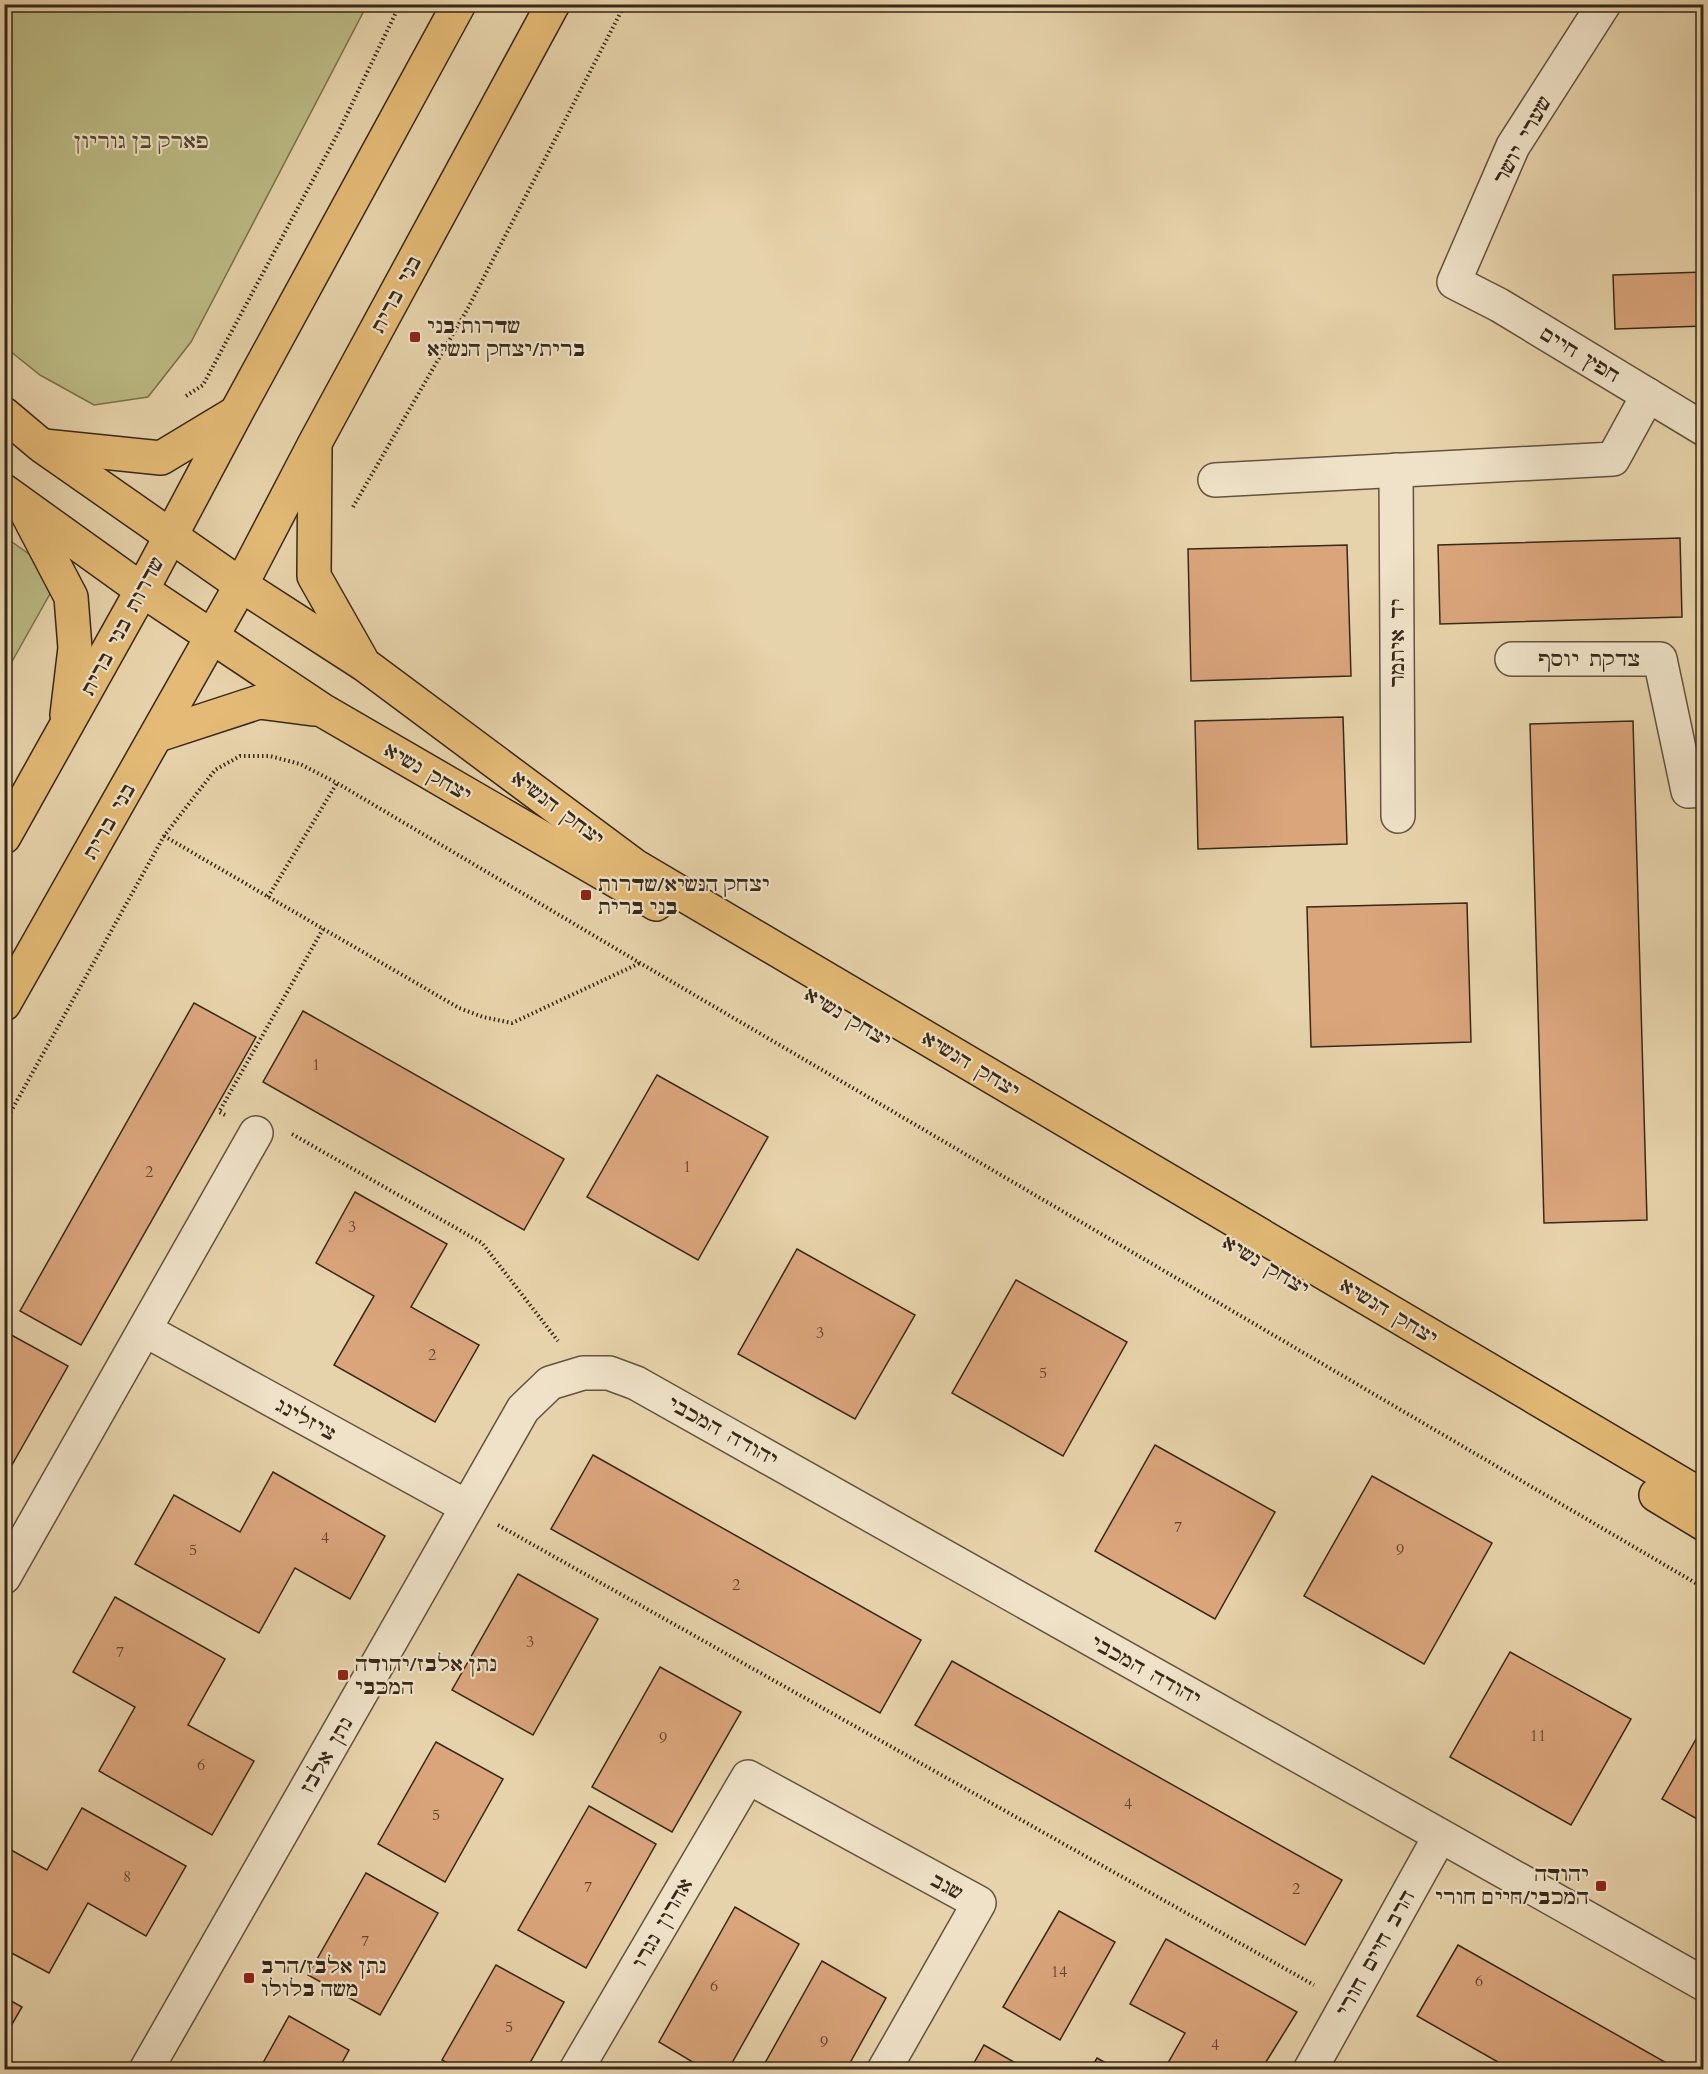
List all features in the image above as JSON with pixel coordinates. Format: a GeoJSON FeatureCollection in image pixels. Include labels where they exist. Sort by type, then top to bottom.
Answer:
{"type":"FeatureCollection","features":[{"type":"Feature","properties":{"kind":"main road"},"geometry":{"type":"LineString","coordinates":[[42,446],[161,458],[236,413],[459,4]]}},
{"type":"Feature","properties":{"kind":"main road","name":"בני ברית"},"geometry":{"type":"LineString","coordinates":[[241,585],[315,443],[553,4]]}},
{"type":"Feature","properties":{"kind":"main road","name":"שדרות בני ברית"},"geometry":{"type":"LineString","coordinates":[[4,837],[65,731],[236,413]]}},
{"type":"Feature","properties":{"kind":"main road"},"geometry":{"type":"LineString","coordinates":[[4,414],[42,446],[171,536]]}},
{"type":"Feature","properties":{"kind":"main road"},"geometry":{"type":"LineString","coordinates":[[315,443],[314,576],[365,665]]}},
{"type":"Feature","properties":{"kind":"main road"},"geometry":{"type":"LineString","coordinates":[[14,498],[71,597],[75,648],[65,731]]}},
{"type":"Feature","properties":{"kind":"main road","name":"יצחק נשיא"},"geometry":{"type":"LineString","coordinates":[[14,498],[211,638],[322,710],[647,898],[1704,1524]]}},
{"type":"Feature","properties":{"kind":"main road","name":"יצחק הנשיא"},"geometry":{"type":"LineString","coordinates":[[171,536],[241,585],[365,665],[635,866],[1704,1497]]}},
{"type":"Feature","properties":{"kind":"main road"},"geometry":{"type":"LineString","coordinates":[[211,638],[241,585]]}},
{"type":"Feature","properties":{"kind":"main road","name":"בני ברית"},"geometry":{"type":"LineString","coordinates":[[4,1004],[211,638]]}},
{"type":"Feature","properties":{"kind":"main road"},"geometry":{"type":"LineString","coordinates":[[158,735],[259,702],[322,710]]}},
{"type":"Feature","properties":{"kind":"street","name":"שערי יושר"},"geometry":{"type":"LineString","coordinates":[[1454,282],[1514,146],[1604,4]]}},
{"type":"Feature","properties":{"kind":"street","name":"חפץ חיים"},"geometry":{"type":"LineString","coordinates":[[1454,282],[1499,305],[1704,429]]}},
{"type":"Feature","properties":{"kind":"street"},"geometry":{"type":"LineString","coordinates":[[1215,480],[1612,459],[1648,395]]}},
{"type":"Feature","properties":{"kind":"street","name":"יד איתמר"},"geometry":{"type":"LineString","coordinates":[[1396,470],[1398,816]]}},
{"type":"Feature","properties":{"kind":"street","name":"צדקת יוסף"},"geometry":{"type":"LineString","coordinates":[[1512,660],[1660,660],[1688,791],[1704,790]]}},
{"type":"Feature","properties":{"kind":"street"},"geometry":{"type":"LineString","coordinates":[[4,1577],[256,1133]]}},
{"type":"Feature","properties":{"kind":"street","name":"ציזלינג"},"geometry":{"type":"LineString","coordinates":[[145,1330],[467,1507]]}},
{"type":"Feature","properties":{"kind":"street","name":"נתן אלבז"},"geometry":{"type":"LineString","coordinates":[[146,2070],[523,1409],[550,1383],[584,1373]]}},
{"type":"Feature","properties":{"kind":"street","name":"יהודה המכבי"},"geometry":{"type":"LineString","coordinates":[[584,1373],[609,1373],[636,1383],[1704,1984]]}},
{"type":"Feature","properties":{"kind":"street","name":"שגב"},"geometry":{"type":"LineString","coordinates":[[748,1777],[979,1903],[884,2070]]}},
{"type":"Feature","properties":{"kind":"street","name":"אהרון נגרו"},"geometry":{"type":"LineString","coordinates":[[576,2070],[748,1777]]}},
{"type":"Feature","properties":{"kind":"street","name":"הרב חיים חורי"},"geometry":{"type":"LineString","coordinates":[[1310,2070],[1440,1836]]}},
{"type":"Feature","properties":{"kind":"path"},"geometry":{"type":"LineString","coordinates":[[181,399],[204,385],[338,133],[400,4]]}},
{"type":"Feature","properties":{"kind":"path"},"geometry":{"type":"LineString","coordinates":[[349,514],[468,308],[625,4]]}},
{"type":"Feature","properties":{"kind":"path"},"geometry":{"type":"LineString","coordinates":[[4,110],[9,220],[4,267]]}},
{"type":"Feature","properties":{"kind":"path"},"geometry":{"type":"LineString","coordinates":[[4,1124],[164,836],[215,770],[240,756],[270,756],[300,764],[337,783],[1704,1588]]}},
{"type":"Feature","properties":{"kind":"path"},"geometry":{"type":"LineString","coordinates":[[268,897],[337,783]]}},
{"type":"Feature","properties":{"kind":"path"},"geometry":{"type":"LineString","coordinates":[[164,836],[459,1008],[483,1017],[512,1023],[640,963]]}},
{"type":"Feature","properties":{"kind":"path"},"geometry":{"type":"LineString","coordinates":[[323,929],[219,1112],[256,1133],[265,1119],[482,1243],[584,1373]]}},
{"type":"Feature","properties":{"kind":"path"},"geometry":{"type":"LineString","coordinates":[[467,1507],[1346,2004]]}},
{"type":"Feature","properties":{"kind":"green space","name":"פארק בן גוריון"},"geometry":{"type":"Polygon","coordinates":[[[4,5],[367,5],[191,342],[148,397],[94,405],[40,375],[5,347],[4,5]]]}},
{"type":"Feature","properties":{"kind":"green space"},"geometry":{"type":"Polygon","coordinates":[[[5,537],[60,576],[5,674],[5,537]]]}},
{"type":"Feature","properties":{"kind":"building"},"geometry":{"type":"Polygon","coordinates":[[[1704,272],[1704,326],[1615,329],[1613,275],[1704,272]]]}},
{"type":"Feature","properties":{"kind":"building"},"geometry":{"type":"Polygon","coordinates":[[[1680,538],[1682,617],[1440,624],[1438,545],[1680,538]]]}},
{"type":"Feature","properties":{"kind":"building"},"geometry":{"type":"Polygon","coordinates":[[[1347,545],[1351,676],[1191,681],[1188,549],[1347,545]]]}},
{"type":"Feature","properties":{"kind":"building"},"geometry":{"type":"Polygon","coordinates":[[[1343,717],[1347,844],[1198,849],[1195,721],[1343,717]]]}},
{"type":"Feature","properties":{"kind":"building"},"geometry":{"type":"Polygon","coordinates":[[[1633,721],[1647,1220],[1544,1223],[1530,724],[1633,721]]]}},
{"type":"Feature","properties":{"kind":"building"},"geometry":{"type":"Polygon","coordinates":[[[1467,903],[1471,1042],[1311,1047],[1307,907],[1467,903]]]}},
{"type":"Feature","properties":{"kind":"building"},"geometry":{"type":"Polygon","coordinates":[[[194,1003],[256,1037],[81,1345],[20,1311],[194,1003]]]}},
{"type":"Feature","properties":{"kind":"building"},"geometry":{"type":"Polygon","coordinates":[[[303,1011],[564,1159],[524,1230],[263,1082],[303,1011]]]}},
{"type":"Feature","properties":{"kind":"building"},"geometry":{"type":"Polygon","coordinates":[[[657,1075],[768,1137],[698,1260],[587,1197],[657,1075]]]}},
{"type":"Feature","properties":{"kind":"building"},"geometry":{"type":"Polygon","coordinates":[[[355,1192],[447,1244],[411,1307],[479,1345],[435,1422],[334,1365],[374,1296],[316,1263],[355,1192]]]}},
{"type":"Feature","properties":{"kind":"building"},"geometry":{"type":"Polygon","coordinates":[[[797,1249],[915,1315],[855,1419],[738,1354],[797,1249]]]}},
{"type":"Feature","properties":{"kind":"building"},"geometry":{"type":"Polygon","coordinates":[[[1016,1280],[1127,1342],[1063,1456],[952,1393],[1016,1280]]]}},
{"type":"Feature","properties":{"kind":"building"},"geometry":{"type":"Polygon","coordinates":[[[4,1331],[68,1366],[4,1479],[4,1331]]]}},
{"type":"Feature","properties":{"kind":"building"},"geometry":{"type":"Polygon","coordinates":[[[1155,1445],[1275,1512],[1215,1619],[1095,1551],[1155,1445]]]}},
{"type":"Feature","properties":{"kind":"building"},"geometry":{"type":"Polygon","coordinates":[[[593,1455],[921,1640],[880,1713],[551,1529],[593,1455]]]}},
{"type":"Feature","properties":{"kind":"building"},"geometry":{"type":"Polygon","coordinates":[[[273,1472],[385,1536],[350,1599],[295,1568],[259,1633],[135,1564],[174,1495],[240,1532],[273,1472]]]}},
{"type":"Feature","properties":{"kind":"building"},"geometry":{"type":"Polygon","coordinates":[[[1372,1476],[1492,1543],[1424,1664],[1304,1596],[1372,1476]]]}},
{"type":"Feature","properties":{"kind":"building"},"geometry":{"type":"Polygon","coordinates":[[[518,1574],[598,1619],[533,1735],[452,1690],[518,1574]]]}},
{"type":"Feature","properties":{"kind":"building"},"geometry":{"type":"Polygon","coordinates":[[[115,1597],[225,1659],[188,1725],[254,1761],[212,1835],[99,1771],[135,1707],[73,1672],[115,1597]]]}},
{"type":"Feature","properties":{"kind":"building"},"geometry":{"type":"Polygon","coordinates":[[[1510,1652],[1631,1719],[1571,1825],[1450,1757],[1510,1652]]]}},
{"type":"Feature","properties":{"kind":"building"},"geometry":{"type":"Polygon","coordinates":[[[952,1661],[1342,1880],[1305,1945],[915,1725],[952,1661]]]}},
{"type":"Feature","properties":{"kind":"building"},"geometry":{"type":"Polygon","coordinates":[[[660,1667],[741,1712],[672,1832],[592,1787],[660,1667]]]}},
{"type":"Feature","properties":{"kind":"building"},"geometry":{"type":"Polygon","coordinates":[[[1704,1725],[1704,1823],[1662,1799],[1704,1725]]]}},
{"type":"Feature","properties":{"kind":"building"},"geometry":{"type":"Polygon","coordinates":[[[436,1742],[503,1779],[445,1882],[378,1844],[436,1742]]]}},
{"type":"Feature","properties":{"kind":"building"},"geometry":{"type":"Polygon","coordinates":[[[589,1806],[656,1844],[586,1968],[518,1930],[589,1806]]]}},
{"type":"Feature","properties":{"kind":"building"},"geometry":{"type":"Polygon","coordinates":[[[82,1808],[186,1866],[146,1936],[88,1903],[49,1973],[4,1949],[4,1846],[47,1870],[82,1808]]]}},
{"type":"Feature","properties":{"kind":"building"},"geometry":{"type":"Polygon","coordinates":[[[366,1873],[438,1913],[380,2015],[308,1975],[366,1873]]]}},
{"type":"Feature","properties":{"kind":"building"},"geometry":{"type":"Polygon","coordinates":[[[735,1907],[799,1944],[728,2070],[706,2070],[659,2042],[735,1907]]]}},
{"type":"Feature","properties":{"kind":"building"},"geometry":{"type":"Polygon","coordinates":[[[1059,1911],[1115,1942],[1060,2040],[1003,2007],[1059,1911]]]}},
{"type":"Feature","properties":{"kind":"building"},"geometry":{"type":"Polygon","coordinates":[[[1166,1939],[1297,2012],[1261,2070],[1164,2070],[1185,2033],[1130,2004],[1166,1939]]]}},
{"type":"Feature","properties":{"kind":"building"},"geometry":{"type":"Polygon","coordinates":[[[1458,1945],[1679,2070],[1512,2070],[1417,2016],[1458,1945]]]}},
{"type":"Feature","properties":{"kind":"building"},"geometry":{"type":"Polygon","coordinates":[[[822,1961],[886,1998],[846,2070],[761,2070],[822,1961]]]}},
{"type":"Feature","properties":{"kind":"building"},"geometry":{"type":"Polygon","coordinates":[[[496,1965],[564,2002],[526,2070],[458,2070],[442,2060],[496,1965]]]}},
{"type":"Feature","properties":{"kind":"building"},"geometry":{"type":"Polygon","coordinates":[[[4,1997],[22,2007],[4,2038],[4,1997]]]}},
{"type":"Feature","properties":{"kind":"building"},"geometry":{"type":"Polygon","coordinates":[[[289,2016],[349,2050],[338,2070],[259,2070],[289,2016]]]}},
{"type":"Feature","properties":{"kind":"building"},"geometry":{"type":"Polygon","coordinates":[[[984,2045],[1028,2070],[970,2070],[984,2045]]]}},
{"type":"Feature","properties":{"kind":"building"},"geometry":{"type":"Polygon","coordinates":[[[1097,2058],[1118,2070],[1090,2070],[1097,2058]]]}},
{"type":"Feature","properties":{"kind":"place","name":"שדרות בני ברית/יצחק הנשיא"},"geometry":{"type":"Point","coordinates":[415,337]}},
{"type":"Feature","properties":{"kind":"place","name":"יצחק הנשיא/שדרות בני ברית"},"geometry":{"type":"Point","coordinates":[586,895]}},
{"type":"Feature","properties":{"kind":"place","name":"נתן אלבז/יהודה המכבי"},"geometry":{"type":"Point","coordinates":[343,1675]}},
{"type":"Feature","properties":{"kind":"place","name":"יהודה המכבי/חיים חורי"},"geometry":{"type":"Point","coordinates":[1601,1886]}},
{"type":"Feature","properties":{"kind":"place","name":"נתן אלבז/הרב משה בלולו"},"geometry":{"type":"Point","coordinates":[249,1978]}}]}
